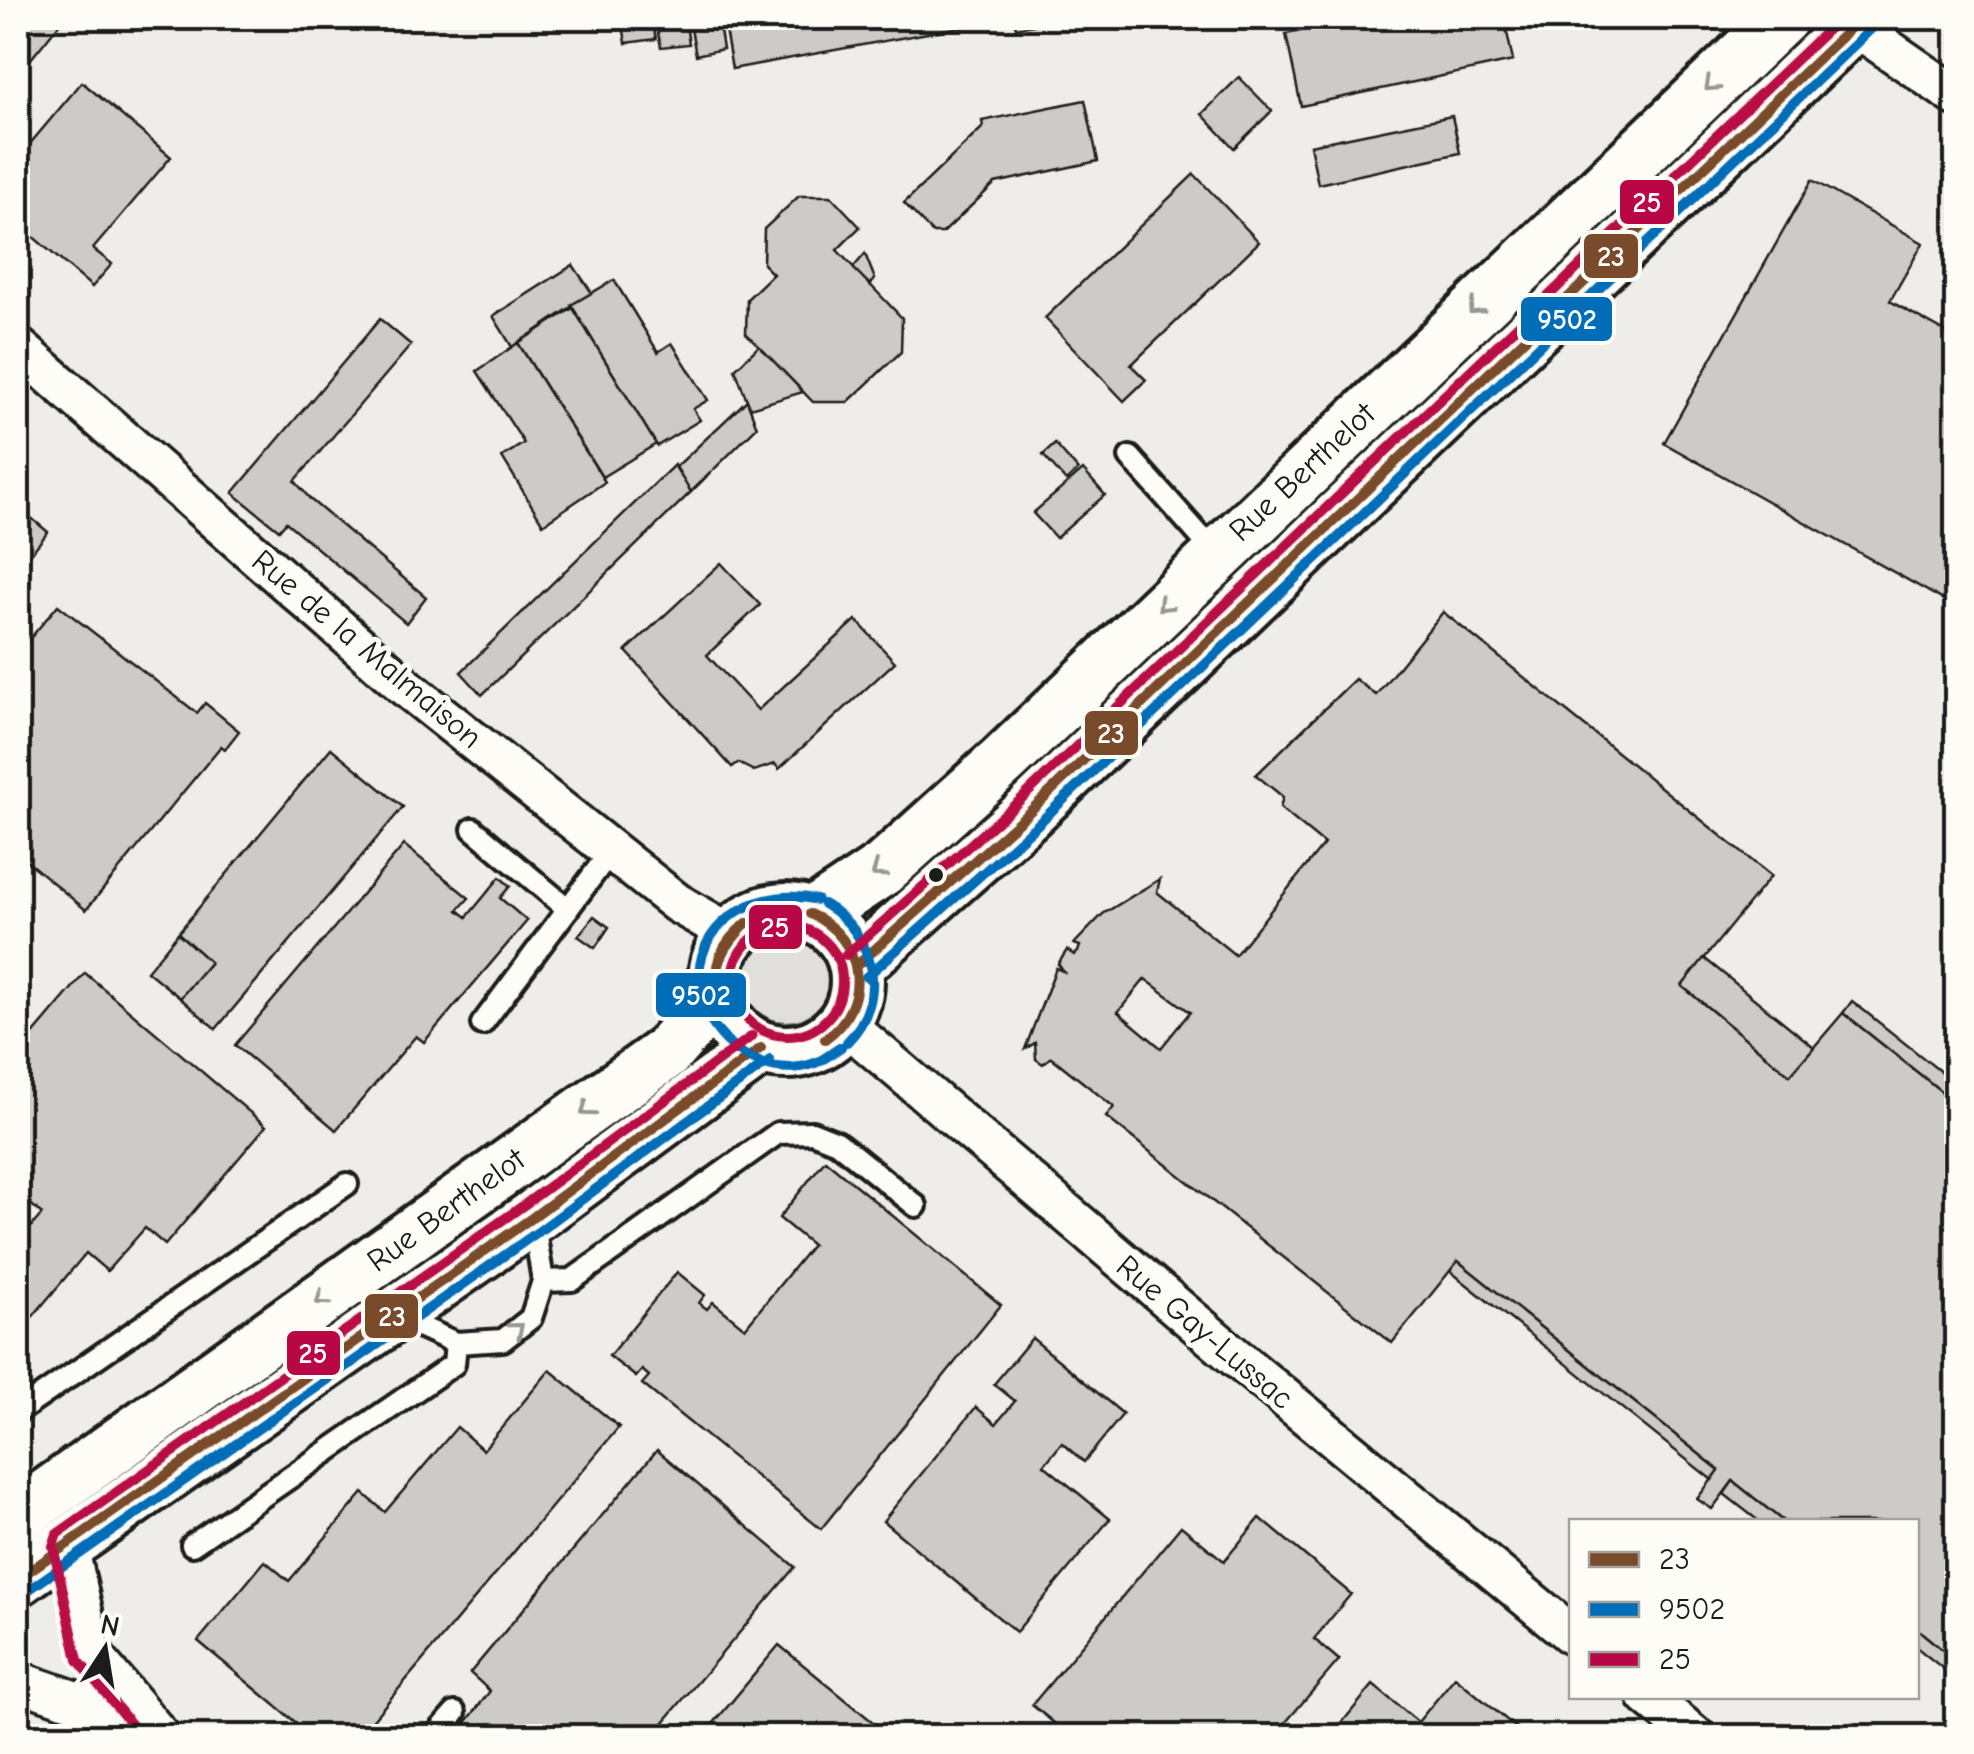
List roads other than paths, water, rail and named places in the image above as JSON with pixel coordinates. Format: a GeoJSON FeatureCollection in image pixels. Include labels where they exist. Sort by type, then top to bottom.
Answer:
{"type":"FeatureCollection","features":[{"type":"Feature","properties":{"kind":"main road","name":"Rue Berthelot"},"geometry":{"type":"LineString","coordinates":[[814,915],[884,869],[1782,18]]}},
{"type":"Feature","properties":{"kind":"main road","name":"Rue Berthelot"},"geometry":{"type":"LineString","coordinates":[[856,966],[1027,814],[1852,20]]}},
{"type":"Feature","properties":{"kind":"main road"},"geometry":{"type":"LineString","coordinates":[[775,910],[814,915],[844,939],[856,966],[858,991],[844,1024],[832,1037],[798,1052],[761,1048],[732,1028],[716,996],[718,958],[731,934],[756,916],[775,910]]}},
{"type":"Feature","properties":{"kind":"main road","name":"Rue Berthelot"},"geometry":{"type":"LineString","coordinates":[[24,1501],[666,1053],[716,996]]}},
{"type":"Feature","properties":{"kind":"main road","name":"Rue Berthelot"},"geometry":{"type":"LineString","coordinates":[[18,1579],[533,1217],[761,1048]]}},
{"type":"Feature","properties":{"kind":"street"},"geometry":{"type":"LineString","coordinates":[[1852,20],[1956,96]]}},
{"type":"Feature","properties":{"kind":"street","name":"Rue de la Malmaison"},"geometry":{"type":"LineString","coordinates":[[18,346],[407,688],[677,902],[731,934]]}},
{"type":"Feature","properties":{"kind":"street","name":"Rue Gay-Lussac"},"geometry":{"type":"LineString","coordinates":[[844,1024],[1174,1306],[1569,1632]]}},
{"type":"Feature","properties":{"kind":"street"},"geometry":{"type":"LineString","coordinates":[[68,1544],[92,1654],[154,1731]]}},
{"type":"Feature","properties":{"kind":"street"},"geometry":{"type":"LineString","coordinates":[[18,1681],[154,1731]]}},
{"type":"Feature","properties":{"kind":"street"},"geometry":{"type":"LineString","coordinates":[[1651,1699],[1695,1736]]}},
{"type":"Feature","properties":{"kind":"lane"},"geometry":{"type":"LineString","coordinates":[[1130,457],[1216,554]]}},
{"type":"Feature","properties":{"kind":"lane"},"geometry":{"type":"LineString","coordinates":[[473,829],[568,909]]}},
{"type":"Feature","properties":{"kind":"lane"},"geometry":{"type":"LineString","coordinates":[[482,1024],[611,851]]}},
{"type":"Feature","properties":{"kind":"lane"},"geometry":{"type":"LineString","coordinates":[[543,1281],[572,1280],[778,1132],[812,1132],[836,1142],[916,1206]]}},
{"type":"Feature","properties":{"kind":"lane"},"geometry":{"type":"LineString","coordinates":[[18,1412],[347,1184]]}},
{"type":"Feature","properties":{"kind":"lane"},"geometry":{"type":"LineString","coordinates":[[394,1315],[456,1343],[503,1340],[531,1318],[543,1281],[533,1217]]}},
{"type":"Feature","properties":{"kind":"lane"},"geometry":{"type":"LineString","coordinates":[[192,1546],[454,1364],[456,1343]]}},
{"type":"Feature","properties":{"kind":"lane"},"geometry":{"type":"LineString","coordinates":[[434,1736],[455,1713]]}}]}
